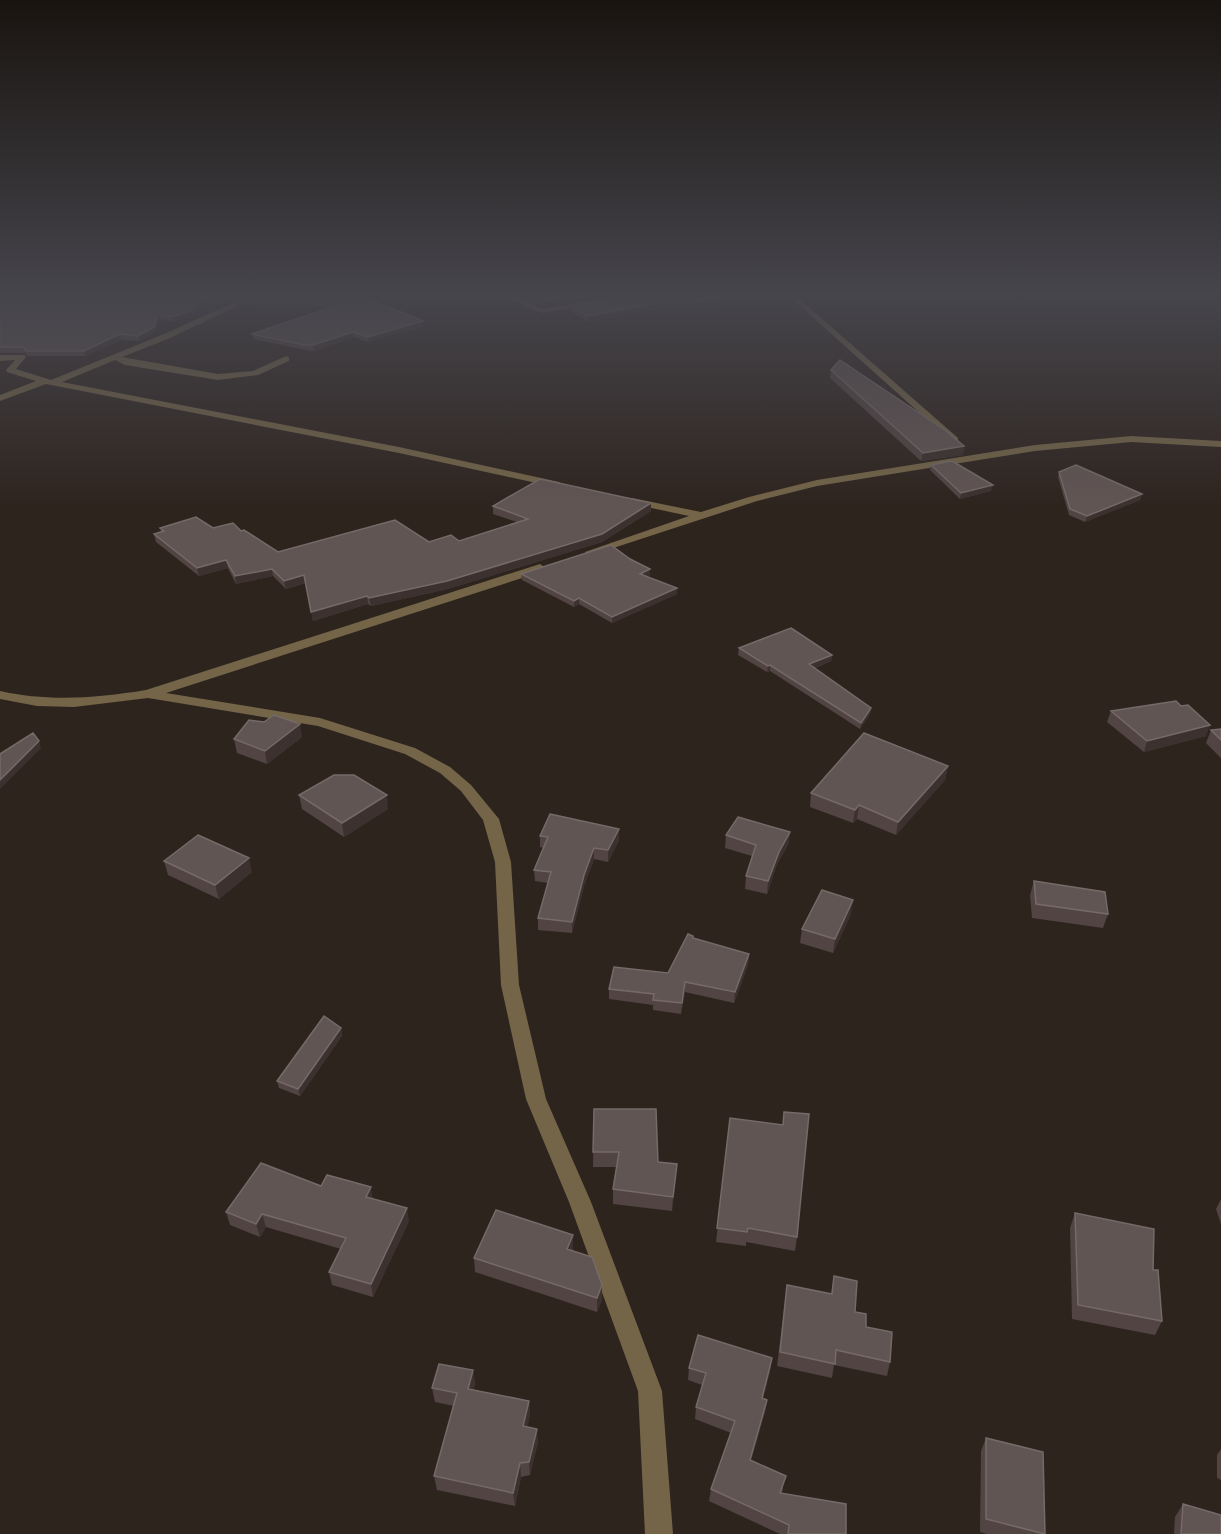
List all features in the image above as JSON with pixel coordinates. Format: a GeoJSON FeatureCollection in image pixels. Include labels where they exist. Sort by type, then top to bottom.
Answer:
{"type":"FeatureCollection","features":[{"type":"Feature","properties":{"kind":"street"},"geometry":{"type":"LineString","coordinates":[[13,367],[10,370],[49,381],[399,450],[574,488]]}},
{"type":"Feature","properties":{"kind":"street"},"geometry":{"type":"LineString","coordinates":[[0,398],[89,367]]}},
{"type":"Feature","properties":{"kind":"street"},"geometry":{"type":"LineString","coordinates":[[153,367],[218,377],[255,373],[269,367]]}},
{"type":"Feature","properties":{"kind":"street"},"geometry":{"type":"LineString","coordinates":[[872,367],[975,458]]}},
{"type":"Feature","properties":{"kind":"street"},"geometry":{"type":"LineString","coordinates":[[577,556],[753,499],[818,483],[1035,448],[1131,439],[1221,444]]}},
{"type":"Feature","properties":{"kind":"street"},"geometry":{"type":"LineString","coordinates":[[620,498],[702,516]]}},
{"type":"Feature","properties":{"kind":"street"},"geometry":{"type":"LineString","coordinates":[[0,695],[15,699],[66,703],[97,702],[148,694],[555,564]]}},
{"type":"Feature","properties":{"kind":"street"},"geometry":{"type":"LineString","coordinates":[[148,694],[320,722],[410,751],[445,770],[465,788],[491,819],[503,862],[510,985],[536,1099],[580,1202],[651,1391],[659,1534]]}},
{"type":"Feature","properties":{"kind":"building"},"geometry":{"type":"Polygon","coordinates":[[[834,367],[850,367],[946,431],[964,446],[923,453],[831,370],[834,367]]]}},
{"type":"Feature","properties":{"kind":"building"},"geometry":{"type":"Polygon","coordinates":[[[952,461],[993,485],[961,493],[931,465],[952,461]]]}},
{"type":"Feature","properties":{"kind":"building"},"geometry":{"type":"Polygon","coordinates":[[[1076,465],[1142,494],[1087,516],[1070,509],[1059,472],[1076,465]]]}},
{"type":"Feature","properties":{"kind":"building"},"geometry":{"type":"Polygon","coordinates":[[[540,479],[651,503],[602,534],[447,581],[369,598],[367,596],[311,612],[304,575],[284,581],[272,569],[235,576],[226,560],[197,568],[154,534],[164,531],[160,528],[196,517],[213,528],[233,523],[241,531],[244,530],[278,552],[395,520],[429,542],[451,535],[459,541],[528,519],[493,506],[540,479]]]}},
{"type":"Feature","properties":{"kind":"building"},"geometry":{"type":"Polygon","coordinates":[[[611,545],[630,559],[650,569],[640,574],[677,588],[612,617],[579,598],[574,601],[521,574],[611,545]]]}},
{"type":"Feature","properties":{"kind":"building"},"geometry":{"type":"Polygon","coordinates":[[[791,628],[832,655],[809,664],[871,708],[861,723],[739,648],[791,628]]]}},
{"type":"Feature","properties":{"kind":"building"},"geometry":{"type":"Polygon","coordinates":[[[1176,701],[1181,706],[1188,705],[1210,725],[1147,741],[1111,711],[1176,701]]]}},
{"type":"Feature","properties":{"kind":"building"},"geometry":{"type":"Polygon","coordinates":[[[274,715],[300,724],[265,751],[234,739],[249,720],[264,722],[274,715]]]}},
{"type":"Feature","properties":{"kind":"building"},"geometry":{"type":"Polygon","coordinates":[[[1221,729],[1221,740],[1211,730],[1221,729]]]}},
{"type":"Feature","properties":{"kind":"building"},"geometry":{"type":"Polygon","coordinates":[[[33,733],[39,741],[0,780],[0,754],[33,733]]]}},
{"type":"Feature","properties":{"kind":"building"},"geometry":{"type":"Polygon","coordinates":[[[864,733],[948,766],[898,822],[859,805],[855,810],[811,793],[864,733]]]}},
{"type":"Feature","properties":{"kind":"building"},"geometry":{"type":"Polygon","coordinates":[[[334,775],[354,775],[387,795],[342,823],[299,795],[334,775]]]}},
{"type":"Feature","properties":{"kind":"building"},"geometry":{"type":"Polygon","coordinates":[[[550,814],[619,829],[608,850],[594,848],[584,875],[572,922],[538,918],[551,872],[534,870],[548,837],[540,836],[550,814]]]}},
{"type":"Feature","properties":{"kind":"building"},"geometry":{"type":"Polygon","coordinates":[[[738,817],[790,832],[779,852],[768,881],[746,876],[756,845],[726,835],[738,817]]]}},
{"type":"Feature","properties":{"kind":"building"},"geometry":{"type":"Polygon","coordinates":[[[198,835],[249,858],[215,885],[164,861],[198,835]]]}},
{"type":"Feature","properties":{"kind":"building"},"geometry":{"type":"Polygon","coordinates":[[[1034,881],[1105,892],[1108,914],[1036,904],[1034,881]]]}},
{"type":"Feature","properties":{"kind":"building"},"geometry":{"type":"Polygon","coordinates":[[[822,890],[853,900],[835,939],[802,929],[822,890]]]}},
{"type":"Feature","properties":{"kind":"building"},"geometry":{"type":"Polygon","coordinates":[[[688,934],[693,938],[749,954],[735,992],[685,982],[682,1003],[653,1000],[654,994],[609,989],[614,967],[668,973],[688,934]]]}},
{"type":"Feature","properties":{"kind":"building"},"geometry":{"type":"Polygon","coordinates":[[[324,1016],[341,1028],[298,1089],[277,1081],[324,1016]]]}},
{"type":"Feature","properties":{"kind":"building"},"geometry":{"type":"Polygon","coordinates":[[[594,1109],[656,1109],[658,1162],[677,1164],[673,1197],[613,1189],[619,1152],[593,1152],[594,1109]]]}},
{"type":"Feature","properties":{"kind":"building"},"geometry":{"type":"Polygon","coordinates":[[[784,1112],[809,1114],[797,1237],[748,1228],[747,1232],[717,1228],[730,1118],[783,1125],[784,1112]]]}},
{"type":"Feature","properties":{"kind":"building"},"geometry":{"type":"Polygon","coordinates":[[[261,1163],[321,1186],[327,1175],[371,1187],[366,1197],[407,1208],[371,1284],[329,1272],[346,1238],[262,1214],[256,1224],[226,1212],[261,1163]]]}},
{"type":"Feature","properties":{"kind":"building"},"geometry":{"type":"Polygon","coordinates":[[[496,1210],[573,1235],[567,1249],[592,1257],[602,1285],[597,1298],[474,1258],[496,1210]]]}},
{"type":"Feature","properties":{"kind":"building"},"geometry":{"type":"Polygon","coordinates":[[[1075,1213],[1154,1229],[1153,1270],[1158,1270],[1162,1321],[1078,1305],[1075,1213]]]}},
{"type":"Feature","properties":{"kind":"building"},"geometry":{"type":"Polygon","coordinates":[[[834,1276],[857,1281],[855,1312],[866,1314],[866,1327],[892,1332],[890,1362],[836,1350],[835,1364],[780,1352],[787,1285],[832,1294],[834,1276]]]}},
{"type":"Feature","properties":{"kind":"building"},"geometry":{"type":"Polygon","coordinates":[[[698,1335],[772,1358],[762,1398],[767,1400],[750,1460],[786,1476],[780,1493],[846,1504],[846,1534],[788,1534],[789,1525],[711,1489],[735,1421],[696,1407],[706,1373],[689,1368],[698,1335]]]}},
{"type":"Feature","properties":{"kind":"building"},"geometry":{"type":"Polygon","coordinates":[[[439,1364],[473,1370],[468,1389],[529,1401],[523,1426],[537,1429],[529,1462],[520,1463],[513,1493],[434,1476],[457,1393],[432,1388],[439,1364]]]}},
{"type":"Feature","properties":{"kind":"building"},"geometry":{"type":"Polygon","coordinates":[[[986,1438],[1043,1452],[1045,1534],[986,1519],[986,1438]]]}},
{"type":"Feature","properties":{"kind":"building"},"geometry":{"type":"Polygon","coordinates":[[[1183,1504],[1221,1515],[1221,1534],[1181,1534],[1183,1504]]]}}]}
